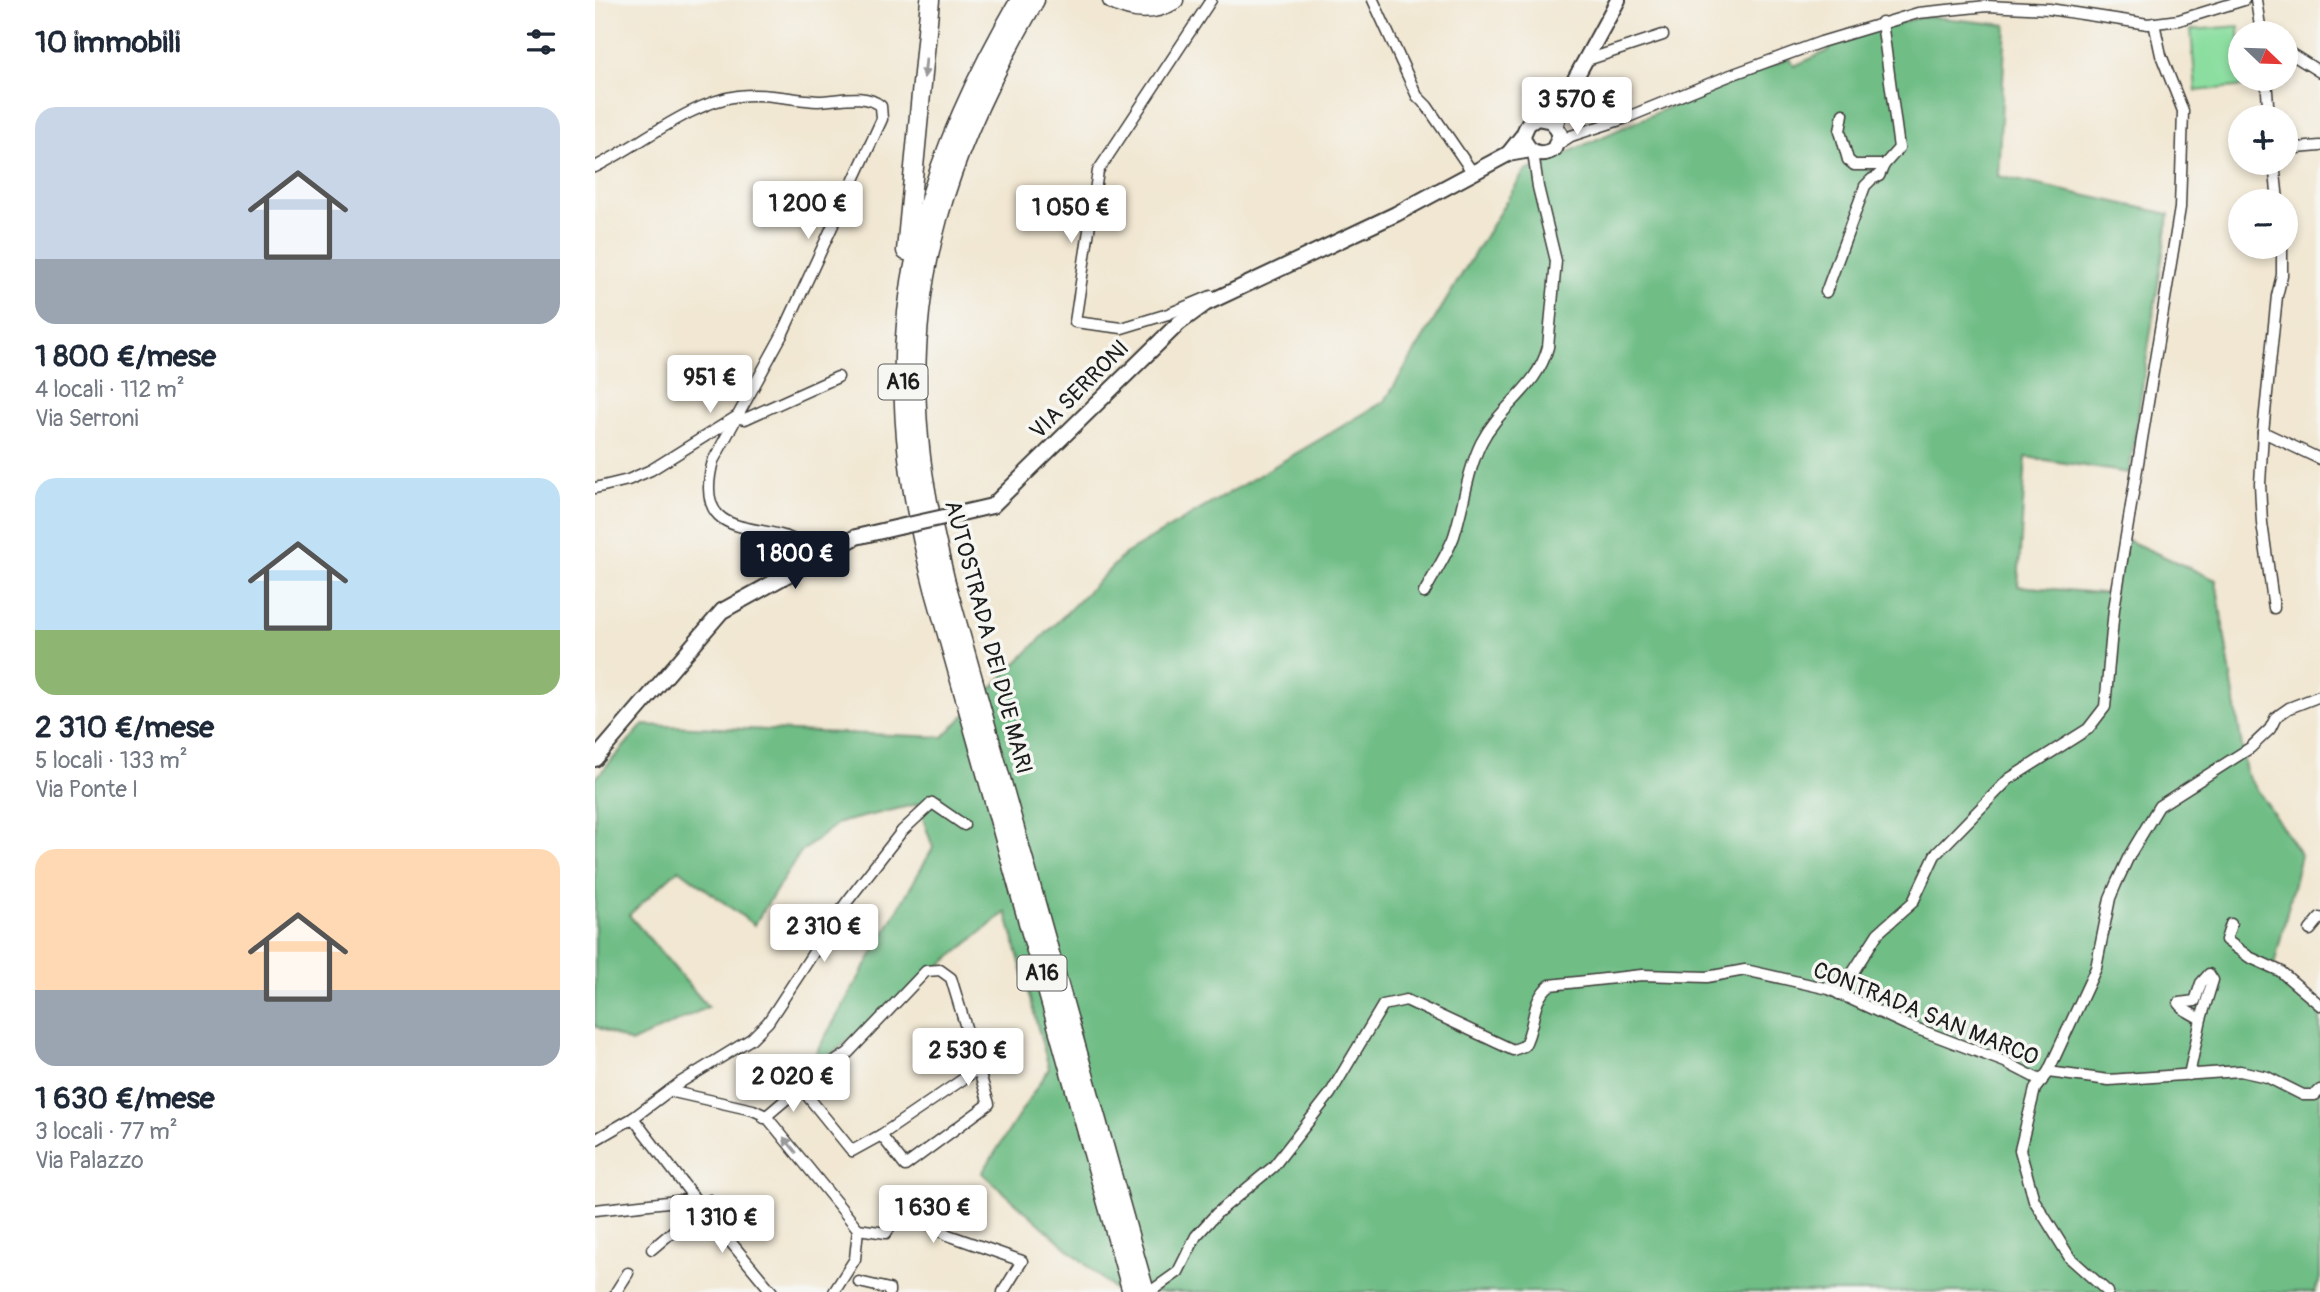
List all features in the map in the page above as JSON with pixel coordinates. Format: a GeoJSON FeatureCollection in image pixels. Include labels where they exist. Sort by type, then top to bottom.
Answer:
{"type":"FeatureCollection","features":[{"type":"Feature","properties":{"kind":"highway"},"geometry":{"type":"LineString","coordinates":[[922,538],[908,496],[901,458],[896,390],[899,315],[930,0]]}},
{"type":"Feature","properties":{"kind":"highway","name":"AUTOSTRADA DEI DUE MARI"},"geometry":{"type":"LineString","coordinates":[[1020,0],[972,87],[927,203],[910,278],[904,340],[903,389],[908,458],[922,538],[993,776],[1103,1167],[1132,1292]]}},
{"type":"Feature","properties":{"kind":"highway","name":"AUTOSTRADA DEI DUE MARI"},"geometry":{"type":"LineString","coordinates":[[993,776],[924,481],[918,421],[916,352],[924,279],[940,206],[958,153],[989,83],[1035,0]]}},
{"type":"Feature","properties":{"kind":"highway"},"geometry":{"type":"LineString","coordinates":[[958,153],[1043,0]]}},
{"type":"Feature","properties":{"kind":"highway"},"geometry":{"type":"LineString","coordinates":[[1112,0],[1141,9],[1158,7],[1174,0]]}},
{"type":"Feature","properties":{"kind":"highway","name":"AUTOSTRADA DEI DUE MARI"},"geometry":{"type":"LineString","coordinates":[[1103,1167],[1150,1291]]}},
{"type":"Feature","properties":{"kind":"main road","name":"VIA SERRONI"},"geometry":{"type":"LineString","coordinates":[[595,760],[722,611],[856,537],[992,506],[1201,302],[1396,214],[1508,154],[1532,120],[1557,126],[1562,103],[1618,0]]}},
{"type":"Feature","properties":{"kind":"main road"},"geometry":{"type":"LineString","coordinates":[[1523,135],[1527,146],[1540,153],[1560,134],[1557,126]]}},
{"type":"Feature","properties":{"kind":"main road","name":"VIA SERRONI"},"geometry":{"type":"LineString","coordinates":[[1508,154],[1540,153]]}},
{"type":"Feature","properties":{"kind":"street"},"geometry":{"type":"LineString","coordinates":[[1201,302],[1122,328],[1075,322],[1098,171],[1211,0]]}},
{"type":"Feature","properties":{"kind":"street"},"geometry":{"type":"LineString","coordinates":[[1373,0],[1417,96],[1427,106],[1473,173]]}},
{"type":"Feature","properties":{"kind":"street"},"geometry":{"type":"LineString","coordinates":[[1557,126],[1623,119],[1821,42],[1918,13],[1987,6],[2049,9],[2154,23],[2179,20],[2244,0]]}},
{"type":"Feature","properties":{"kind":"street"},"geometry":{"type":"LineString","coordinates":[[2256,0],[2259,21]]}},
{"type":"Feature","properties":{"kind":"street"},"geometry":{"type":"LineString","coordinates":[[1826,292],[1865,186],[1879,176],[1884,165],[1897,152],[1900,143],[1882,23]]}},
{"type":"Feature","properties":{"kind":"street"},"geometry":{"type":"LineString","coordinates":[[1839,994],[1878,933],[1913,902],[1935,855],[2009,779],[2088,729],[2105,707],[2113,609],[2180,208],[2183,111],[2161,55],[2154,23]]}},
{"type":"Feature","properties":{"kind":"street"},"geometry":{"type":"LineString","coordinates":[[1584,61],[1663,35]]}},
{"type":"Feature","properties":{"kind":"street"},"geometry":{"type":"LineString","coordinates":[[2298,58],[2320,72]]}},
{"type":"Feature","properties":{"kind":"street"},"geometry":{"type":"LineString","coordinates":[[595,167],[681,117],[737,96],[761,95],[820,101],[868,100],[881,106],[882,120],[782,335],[713,461],[708,480],[711,509],[727,521],[751,530],[797,540],[805,545],[814,560]]}},
{"type":"Feature","properties":{"kind":"street"},"geometry":{"type":"LineString","coordinates":[[1843,114],[1840,131],[1848,160],[1854,164],[1884,165]]}},
{"type":"Feature","properties":{"kind":"street"},"geometry":{"type":"LineString","coordinates":[[2298,148],[2320,146]]}},
{"type":"Feature","properties":{"kind":"street"},"geometry":{"type":"LineString","coordinates":[[1424,593],[1453,539],[1470,473],[1481,443],[1494,422],[1534,380],[1545,361],[1556,261],[1538,187],[1540,153]]}},
{"type":"Feature","properties":{"kind":"street"},"geometry":{"type":"LineString","coordinates":[[2274,608],[2262,523],[2260,484],[2282,259]]}},
{"type":"Feature","properties":{"kind":"street"},"geometry":{"type":"LineString","coordinates":[[595,488],[628,480],[651,470],[736,417],[745,419],[838,377]]}},
{"type":"Feature","properties":{"kind":"street"},"geometry":{"type":"LineString","coordinates":[[2263,432],[2320,459]]}},
{"type":"Feature","properties":{"kind":"street"},"geometry":{"type":"LineString","coordinates":[[2108,1292],[2070,1258],[2034,1200],[2020,1150],[2035,1089],[2048,1072],[2096,968],[2110,898],[2129,856],[2159,806],[2251,748],[2270,729],[2276,718],[2289,708],[2320,696]]}},
{"type":"Feature","properties":{"kind":"street"},"geometry":{"type":"LineString","coordinates":[[595,1140],[633,1118],[669,1091],[751,1039],[768,1022],[846,903],[902,831],[932,803],[964,825]]}},
{"type":"Feature","properties":{"kind":"street"},"geometry":{"type":"LineString","coordinates":[[2310,930],[2320,918]]}},
{"type":"Feature","properties":{"kind":"street"},"geometry":{"type":"LineString","coordinates":[[2231,924],[2226,940],[2249,957],[2280,971],[2320,1005]]}},
{"type":"Feature","properties":{"kind":"street"},"geometry":{"type":"LineString","coordinates":[[765,1117],[816,1074],[848,1053],[926,971],[940,970],[951,978],[989,1104],[905,1166],[881,1135]]}},
{"type":"Feature","properties":{"kind":"street","name":"CONTRADA SAN MARCO"},"geometry":{"type":"LineString","coordinates":[[1150,1291],[1178,1272],[1196,1236],[1217,1213],[1273,1167],[1329,1094],[1383,1005],[1406,1000],[1513,1050],[1524,1046],[1529,1038],[1541,993],[1550,985],[1642,975],[1707,977],[1745,970],[1829,989],[1907,1025],[2005,1062],[2042,1082]]}},
{"type":"Feature","properties":{"kind":"street"},"geometry":{"type":"LineString","coordinates":[[2189,1075],[2213,980],[2209,974],[2201,983],[2195,1001],[2179,1003],[2185,1010],[2201,1019]]}},
{"type":"Feature","properties":{"kind":"street"},"geometry":{"type":"LineString","coordinates":[[801,1088],[852,1151],[881,1135],[978,1069]]}},
{"type":"Feature","properties":{"kind":"street"},"geometry":{"type":"LineString","coordinates":[[2048,1072],[2109,1080],[2240,1071],[2267,1077],[2303,1095],[2315,1095],[2320,1090]]}},
{"type":"Feature","properties":{"kind":"street"},"geometry":{"type":"LineString","coordinates":[[669,1091],[753,1110],[765,1117],[813,1174],[858,1234],[855,1259],[834,1292]]}},
{"type":"Feature","properties":{"kind":"street"},"geometry":{"type":"LineString","coordinates":[[633,1118],[772,1292]]}},
{"type":"Feature","properties":{"kind":"street"},"geometry":{"type":"LineString","coordinates":[[595,1210],[702,1202]]}},
{"type":"Feature","properties":{"kind":"street"},"geometry":{"type":"LineString","coordinates":[[652,1249],[702,1202]]}},
{"type":"Feature","properties":{"kind":"street"},"geometry":{"type":"LineString","coordinates":[[858,1234],[886,1233],[901,1209],[948,1235],[1022,1261],[1003,1292]]}},
{"type":"Feature","properties":{"kind":"street"},"geometry":{"type":"LineString","coordinates":[[616,1292],[628,1273]]}},
{"type":"Feature","properties":{"kind":"street"},"geometry":{"type":"LineString","coordinates":[[859,1282],[889,1289],[889,1292]]}},
{"type":"Feature","properties":{"kind":"green space"},"geometry":{"type":"Polygon","coordinates":[[[1925,16],[2006,25],[1998,176],[2169,214],[2129,473],[2026,457],[2018,586],[2112,594],[2127,540],[2216,580],[2246,773],[2301,855],[2274,966],[2320,1010],[2320,1280],[2315,1292],[1117,1292],[982,1173],[1049,1068],[1006,912],[801,1079],[933,848],[918,804],[838,823],[800,853],[754,925],[679,869],[629,915],[708,1007],[631,1043],[595,1026],[595,779],[643,725],[943,737],[1125,554],[1385,401],[1524,172],[1709,89],[1790,58],[1794,66],[1828,51],[1833,40],[1925,16]]]}},
{"type":"Feature","properties":{"kind":"green space"},"geometry":{"type":"Polygon","coordinates":[[[2228,27],[2228,88],[2196,91],[2191,30],[2228,27]]]}}]}
